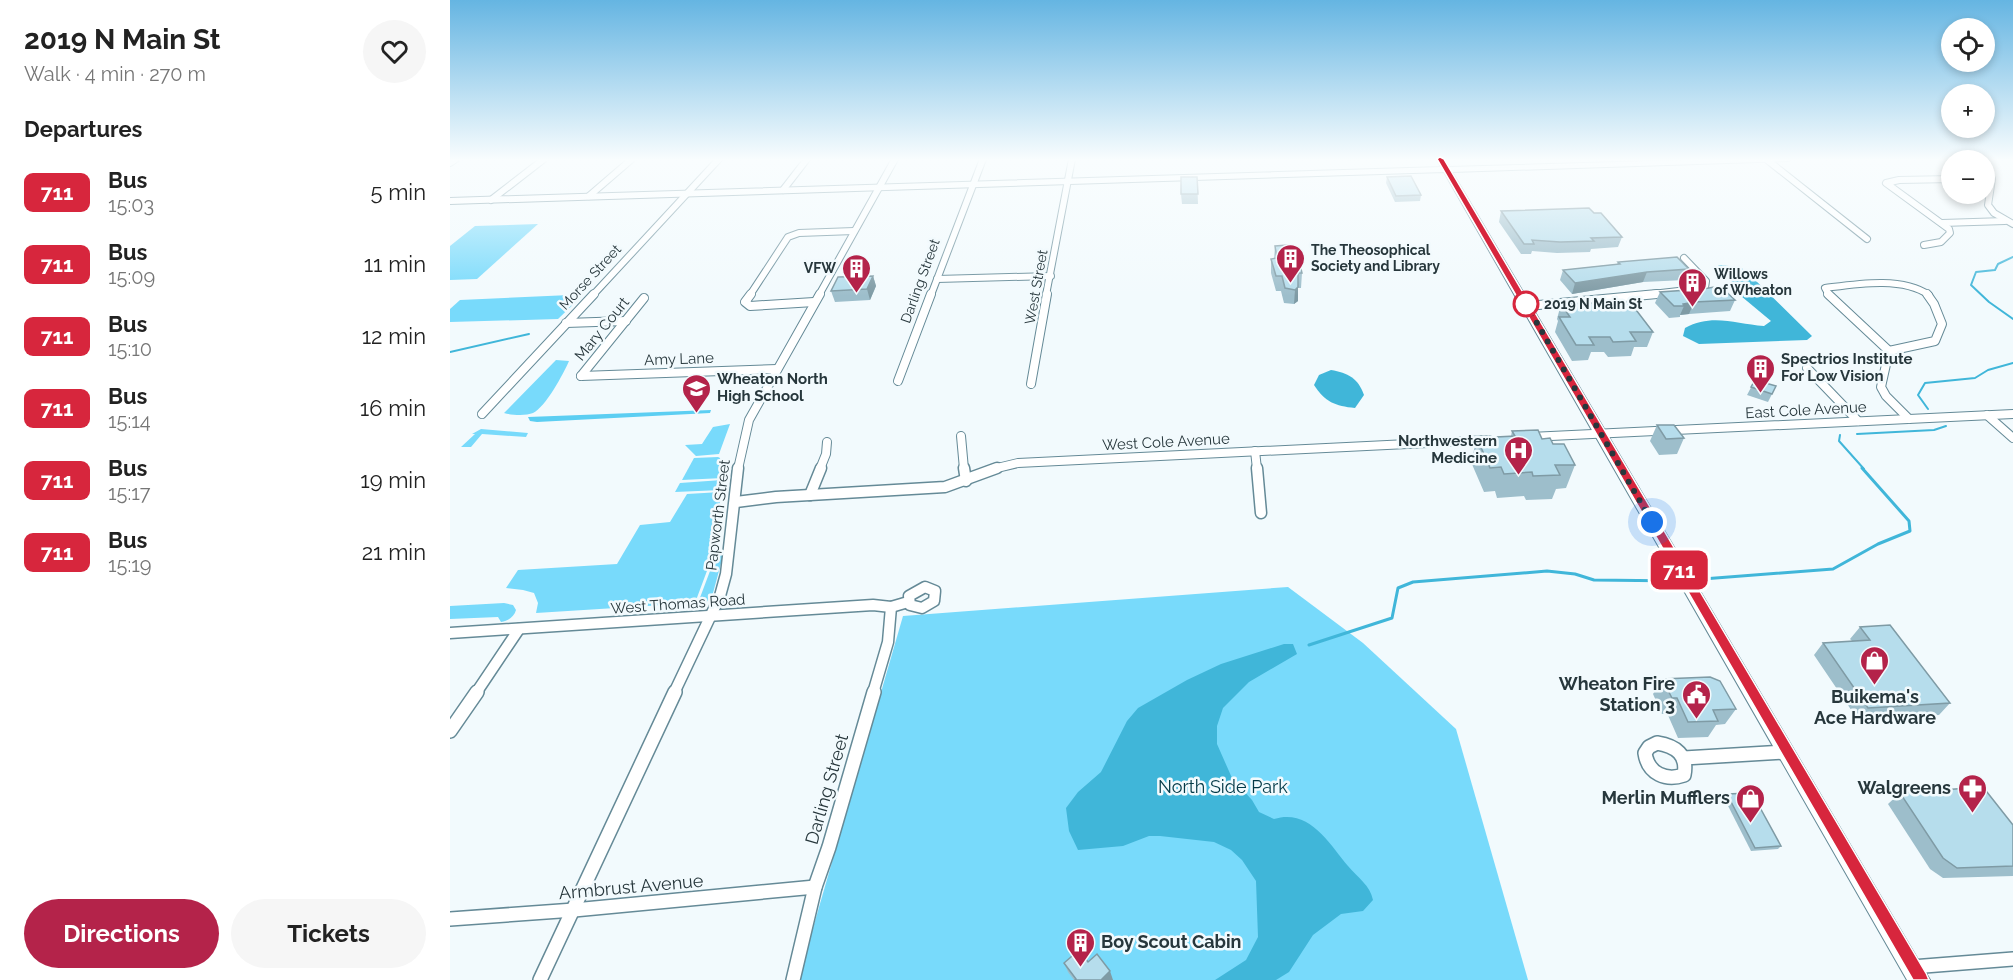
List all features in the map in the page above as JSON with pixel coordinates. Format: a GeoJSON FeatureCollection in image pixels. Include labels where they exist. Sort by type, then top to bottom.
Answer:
{"type":"FeatureCollection","features":[{"type":"Feature","properties":{"kind":"main road"},"geometry":{"type":"LineString","coordinates":[[1467,205],[1916,974]]}},
{"type":"Feature","properties":{"kind":"street","name":"Morse Street"},"geometry":{"type":"LineString","coordinates":[[482,414],[676,205]]}},
{"type":"Feature","properties":{"kind":"street","name":"Papworth Street"},"geometry":{"type":"LineString","coordinates":[[540,980],[725,582],[730,561],[741,452],[748,422],[869,205]]}},
{"type":"Feature","properties":{"kind":"street","name":"Darling Street"},"geometry":{"type":"LineString","coordinates":[[898,381],[965,205]]}},
{"type":"Feature","properties":{"kind":"street","name":"West Street"},"geometry":{"type":"LineString","coordinates":[[1031,384],[1064,205]]}},
{"type":"Feature","properties":{"kind":"street"},"geometry":{"type":"LineString","coordinates":[[1824,205],[1867,239]]}},
{"type":"Feature","properties":{"kind":"street"},"geometry":{"type":"LineString","coordinates":[[1915,205],[1942,223],[1950,233],[1941,242],[1924,245]]}},
{"type":"Feature","properties":{"kind":"street"},"geometry":{"type":"LineString","coordinates":[[1988,205],[2005,221]]}},
{"type":"Feature","properties":{"kind":"street"},"geometry":{"type":"LineString","coordinates":[[1942,223],[2005,221],[2013,224]]}},
{"type":"Feature","properties":{"kind":"street"},"geometry":{"type":"LineString","coordinates":[[814,302],[750,306],[745,302],[788,237],[799,233],[854,231]]}},
{"type":"Feature","properties":{"kind":"street"},"geometry":{"type":"LineString","coordinates":[[1528,306],[1705,288],[1706,281],[1684,258]]}},
{"type":"Feature","properties":{"kind":"street"},"geometry":{"type":"LineString","coordinates":[[937,279],[1051,276]]}},
{"type":"Feature","properties":{"kind":"street"},"geometry":{"type":"LineString","coordinates":[[1901,285],[1914,286],[1927,292],[1942,324],[1935,341],[1890,351],[1829,296],[1825,288],[1901,285]]}},
{"type":"Feature","properties":{"kind":"street","name":"Mary Court"},"geometry":{"type":"LineString","coordinates":[[581,376],[644,298]]}},
{"type":"Feature","properties":{"kind":"street"},"geometry":{"type":"LineString","coordinates":[[566,323],[626,321]]}},
{"type":"Feature","properties":{"kind":"street"},"geometry":{"type":"LineString","coordinates":[[1890,351],[1881,387],[1886,396],[1909,419]]}},
{"type":"Feature","properties":{"kind":"street"},"geometry":{"type":"LineString","coordinates":[[1807,368],[1858,421]]}},
{"type":"Feature","properties":{"kind":"street","name":"Amy Lane"},"geometry":{"type":"LineString","coordinates":[[581,376],[777,369]]}},
{"type":"Feature","properties":{"kind":"street","name":"East Cole Avenue"},"geometry":{"type":"LineString","coordinates":[[1601,434],[2013,414]]}},
{"type":"Feature","properties":{"kind":"street"},"geometry":{"type":"LineString","coordinates":[[1987,415],[2013,438]]}},
{"type":"Feature","properties":{"kind":"street"},"geometry":{"type":"LineString","coordinates":[[1515,438],[1601,434]]}},
{"type":"Feature","properties":{"kind":"street"},"geometry":{"type":"LineString","coordinates":[[961,436],[964,444],[963,470],[966,481]]}},
{"type":"Feature","properties":{"kind":"street","name":"West Cole Avenue"},"geometry":{"type":"LineString","coordinates":[[736,502],[810,495],[933,489],[966,481],[999,467],[1018,463],[1503,439]]}},
{"type":"Feature","properties":{"kind":"street"},"geometry":{"type":"LineString","coordinates":[[810,495],[826,454],[826,442]]}},
{"type":"Feature","properties":{"kind":"street"},"geometry":{"type":"LineString","coordinates":[[1255,451],[1261,513]]}},
{"type":"Feature","properties":{"kind":"street","name":"West Thomas Road"},"geometry":{"type":"LineString","coordinates":[[450,633],[710,618],[873,605],[891,607],[908,602]]}},
{"type":"Feature","properties":{"kind":"street","name":"Darling Street"},"geometry":{"type":"LineString","coordinates":[[793,980],[815,887],[829,847],[888,642],[891,607]]}},
{"type":"Feature","properties":{"kind":"street"},"geometry":{"type":"LineString","coordinates":[[450,731],[519,629]]}},
{"type":"Feature","properties":{"kind":"street"},"geometry":{"type":"LineString","coordinates":[[1684,758],[1786,752]]}},
{"type":"Feature","properties":{"kind":"street","name":"Armbrust Avenue"},"geometry":{"type":"LineString","coordinates":[[450,919],[574,910],[815,887]]}},
{"type":"Feature","properties":{"kind":"street"},"geometry":{"type":"LineString","coordinates":[[1916,974],[2013,959]]}},
{"type":"Feature","properties":{"kind":"green space"},"geometry":{"type":"Polygon","coordinates":[[[538,224],[477,279],[450,280],[450,246],[475,226],[538,224]]]}},
{"type":"Feature","properties":{"kind":"green space"},"geometry":{"type":"Polygon","coordinates":[[[583,295],[558,319],[450,322],[450,309],[460,300],[583,295]]]}},
{"type":"Feature","properties":{"kind":"green space"},"geometry":{"type":"Polygon","coordinates":[[[556,360],[569,361],[554,390],[538,410],[526,415],[504,413],[556,360]]]}},
{"type":"Feature","properties":{"kind":"green space"},"geometry":{"type":"Polygon","coordinates":[[[730,424],[719,454],[696,456],[685,445],[702,444],[713,427],[730,424]]]}},
{"type":"Feature","properties":{"kind":"green space"},"geometry":{"type":"Polygon","coordinates":[[[481,429],[528,433],[526,437],[482,434],[471,447],[461,447],[475,434],[472,434],[481,429]]]}},
{"type":"Feature","properties":{"kind":"green space"},"geometry":{"type":"Polygon","coordinates":[[[718,457],[724,460],[723,478],[682,480],[694,458],[718,457]]]}},
{"type":"Feature","properties":{"kind":"green space"},"geometry":{"type":"Polygon","coordinates":[[[722,480],[721,490],[675,492],[680,483],[722,480]]]}},
{"type":"Feature","properties":{"kind":"green space"},"geometry":{"type":"Polygon","coordinates":[[[721,492],[714,552],[695,603],[536,613],[538,603],[534,593],[506,588],[518,570],[617,564],[640,525],[670,522],[687,494],[721,492]]]}},
{"type":"Feature","properties":{"kind":"green space"},"geometry":{"type":"Polygon","coordinates":[[[719,547],[723,556],[713,593],[706,603],[698,603],[719,547]]]}},
{"type":"Feature","properties":{"kind":"green space","name":"North Side Park"},"geometry":{"type":"Polygon","coordinates":[[[1288,587],[1363,643],[1456,729],[1528,980],[798,980],[903,616],[1288,587]]]}},
{"type":"Feature","properties":{"kind":"green space"},"geometry":{"type":"Polygon","coordinates":[[[504,603],[513,605],[516,610],[508,620],[501,622],[498,617],[450,619],[450,606],[504,603]]]}},
{"type":"Feature","properties":{"kind":"shaded area"},"geometry":{"type":"Polygon","coordinates":[[[1719,265],[1740,267],[1748,273],[1812,336],[1807,340],[1699,344],[1683,336],[1685,328],[1705,321],[1764,326],[1771,321],[1735,291],[1730,277],[1717,267],[1719,265]]]}},
{"type":"Feature","properties":{"kind":"shaded area"},"geometry":{"type":"Polygon","coordinates":[[[1331,370],[1347,375],[1359,384],[1364,395],[1355,408],[1331,402],[1314,385],[1319,375],[1331,370]]]}},
{"type":"Feature","properties":{"kind":"shaded area"},"geometry":{"type":"Polygon","coordinates":[[[711,410],[710,413],[537,422],[530,421],[528,417],[711,410]]]}},
{"type":"Feature","properties":{"kind":"shaded area"},"geometry":{"type":"Polygon","coordinates":[[[1284,644],[1293,644],[1297,654],[1249,682],[1223,708],[1217,726],[1217,744],[1232,778],[1252,800],[1259,812],[1274,819],[1298,818],[1308,823],[1325,838],[1366,886],[1373,900],[1363,911],[1341,914],[1313,935],[1289,972],[1276,980],[1215,980],[1246,960],[1258,937],[1256,881],[1242,860],[1231,850],[1214,842],[1160,836],[1149,836],[1123,846],[1078,850],[1069,831],[1066,808],[1078,792],[1101,772],[1127,721],[1138,708],[1221,664],[1284,644]]]}},
{"type":"Feature","properties":{"kind":"building"},"geometry":{"type":"Polygon","coordinates":[[[1589,208],[1594,213],[1601,213],[1622,237],[1591,238],[1594,241],[1532,240],[1534,244],[1524,244],[1501,211],[1589,208]]]}},
{"type":"Feature","properties":{"kind":"building"},"geometry":{"type":"Polygon","coordinates":[[[1288,245],[1293,261],[1300,265],[1302,273],[1298,273],[1298,287],[1295,290],[1285,288],[1282,276],[1276,276],[1271,259],[1277,258],[1275,246],[1288,245]]]}},
{"type":"Feature","properties":{"kind":"building"},"geometry":{"type":"Polygon","coordinates":[[[1677,257],[1689,269],[1647,272],[1575,283],[1563,270],[1620,264],[1618,262],[1677,257]]]}},
{"type":"Feature","properties":{"kind":"building"},"geometry":{"type":"Polygon","coordinates":[[[873,276],[867,289],[831,291],[838,277],[873,276]]]}},
{"type":"Feature","properties":{"kind":"building"},"geometry":{"type":"Polygon","coordinates":[[[1720,286],[1735,300],[1694,302],[1683,304],[1684,306],[1674,306],[1660,292],[1703,289],[1720,286]]]}},
{"type":"Feature","properties":{"kind":"building"},"geometry":{"type":"Polygon","coordinates":[[[1630,302],[1653,332],[1630,332],[1636,341],[1613,342],[1610,337],[1589,337],[1594,345],[1576,345],[1559,317],[1570,317],[1561,304],[1630,302]]]}},
{"type":"Feature","properties":{"kind":"building"},"geometry":{"type":"Polygon","coordinates":[[[1755,380],[1776,386],[1772,394],[1751,387],[1755,380]]]}},
{"type":"Feature","properties":{"kind":"building"},"geometry":{"type":"Polygon","coordinates":[[[1657,425],[1674,425],[1684,438],[1666,439],[1657,425]]]}},
{"type":"Feature","properties":{"kind":"building"},"geometry":{"type":"Polygon","coordinates":[[[1538,430],[1542,439],[1550,438],[1553,444],[1564,444],[1575,465],[1555,465],[1560,475],[1533,476],[1532,472],[1504,474],[1501,467],[1490,468],[1477,438],[1515,436],[1512,431],[1538,430]]]}},
{"type":"Feature","properties":{"kind":"building","name":"Buikema's Ace Hardware"},"geometry":{"type":"Polygon","coordinates":[[[1890,625],[1950,703],[1868,708],[1823,643],[1870,640],[1860,627],[1890,625]]]}},
{"type":"Feature","properties":{"kind":"building"},"geometry":{"type":"Polygon","coordinates":[[[1710,677],[1720,681],[1736,709],[1713,710],[1718,721],[1688,722],[1677,698],[1672,698],[1662,679],[1710,677]]]}},
{"type":"Feature","properties":{"kind":"building","name":"Walgreens"},"geometry":{"type":"Polygon","coordinates":[[[1983,787],[2013,825],[2013,866],[1957,868],[1943,858],[1900,793],[1983,787]]]}},
{"type":"Feature","properties":{"kind":"building","name":"Merlin Mufflers"},"geometry":{"type":"Polygon","coordinates":[[[1752,793],[1781,846],[1755,848],[1727,794],[1752,793]]]}},
{"type":"Feature","properties":{"kind":"building"},"geometry":{"type":"Polygon","coordinates":[[[1079,950],[1088,962],[1097,954],[1110,971],[1101,980],[1075,980],[1064,963],[1079,950]]]}},
{"type":"Feature","properties":{"kind":"waterway"},"geometry":{"type":"LineString","coordinates":[[2013,257],[1998,264],[1995,270],[1976,272],[1971,285],[1989,302],[2013,319]]}},
{"type":"Feature","properties":{"kind":"waterway"},"geometry":{"type":"LineString","coordinates":[[450,352],[529,334]]}},
{"type":"Feature","properties":{"kind":"waterway"},"geometry":{"type":"LineString","coordinates":[[1928,409],[1918,395],[1925,383],[1975,378],[1988,370],[2013,363]]}},
{"type":"Feature","properties":{"kind":"waterway"},"geometry":{"type":"LineString","coordinates":[[1857,434],[1934,430],[1946,426]]}},
{"type":"Feature","properties":{"kind":"waterway"},"geometry":{"type":"LineString","coordinates":[[1840,435],[1839,441],[1864,469]]}},
{"type":"Feature","properties":{"kind":"waterway"},"geometry":{"type":"LineString","coordinates":[[1690,580],[1833,569],[1878,544],[1910,531],[1909,521],[1862,468]]}},
{"type":"Feature","properties":{"kind":"waterway"},"geometry":{"type":"LineString","coordinates":[[1309,645],[1392,618],[1398,588],[1413,582],[1547,571],[1575,574],[1594,580],[1681,581]]}},
{"type":"Feature","properties":{"kind":"bus line","name":"711"},"geometry":{"type":"LineString","coordinates":[[1467,205],[1919,980]]}},
{"type":"Feature","properties":{"kind":"place","name":"The Theosophical Society and Library"},"geometry":{"type":"Point","coordinates":[1290,284]}},
{"type":"Feature","properties":{"kind":"place","name":"VFW"},"geometry":{"type":"Point","coordinates":[857,294]}},
{"type":"Feature","properties":{"kind":"place","name":"2019 N Main St"},"geometry":{"type":"Point","coordinates":[1526,304]}},
{"type":"Feature","properties":{"kind":"place","name":"Willows of Wheaton"},"geometry":{"type":"Point","coordinates":[1693,308]}},
{"type":"Feature","properties":{"kind":"place","name":"Spectrios Institute For Low Vision"},"geometry":{"type":"Point","coordinates":[1760,394]}},
{"type":"Feature","properties":{"kind":"place","name":"Wheaton North High School"},"geometry":{"type":"Point","coordinates":[696,414]}},
{"type":"Feature","properties":{"kind":"place","name":"Northwestern Medicine"},"geometry":{"type":"Point","coordinates":[1518,476]}},
{"type":"Feature","properties":{"kind":"place","name":"Buikema's Ace Hardware"},"geometry":{"type":"Point","coordinates":[1875,686]}},
{"type":"Feature","properties":{"kind":"place","name":"Wheaton Fire Station 3"},"geometry":{"type":"Point","coordinates":[1696,720]}},
{"type":"Feature","properties":{"kind":"place","name":"Walgreens"},"geometry":{"type":"Point","coordinates":[1972,814]}},
{"type":"Feature","properties":{"kind":"place","name":"Merlin Mufflers"},"geometry":{"type":"Point","coordinates":[1751,824]}},
{"type":"Feature","properties":{"kind":"place","name":"Boy Scout Cabin"},"geometry":{"type":"Point","coordinates":[1080,968]}},
{"type":"Feature","properties":{"kind":"route"},"geometry":{"type":"LineString","coordinates":[[1526,304],[1652,522]]}}]}
